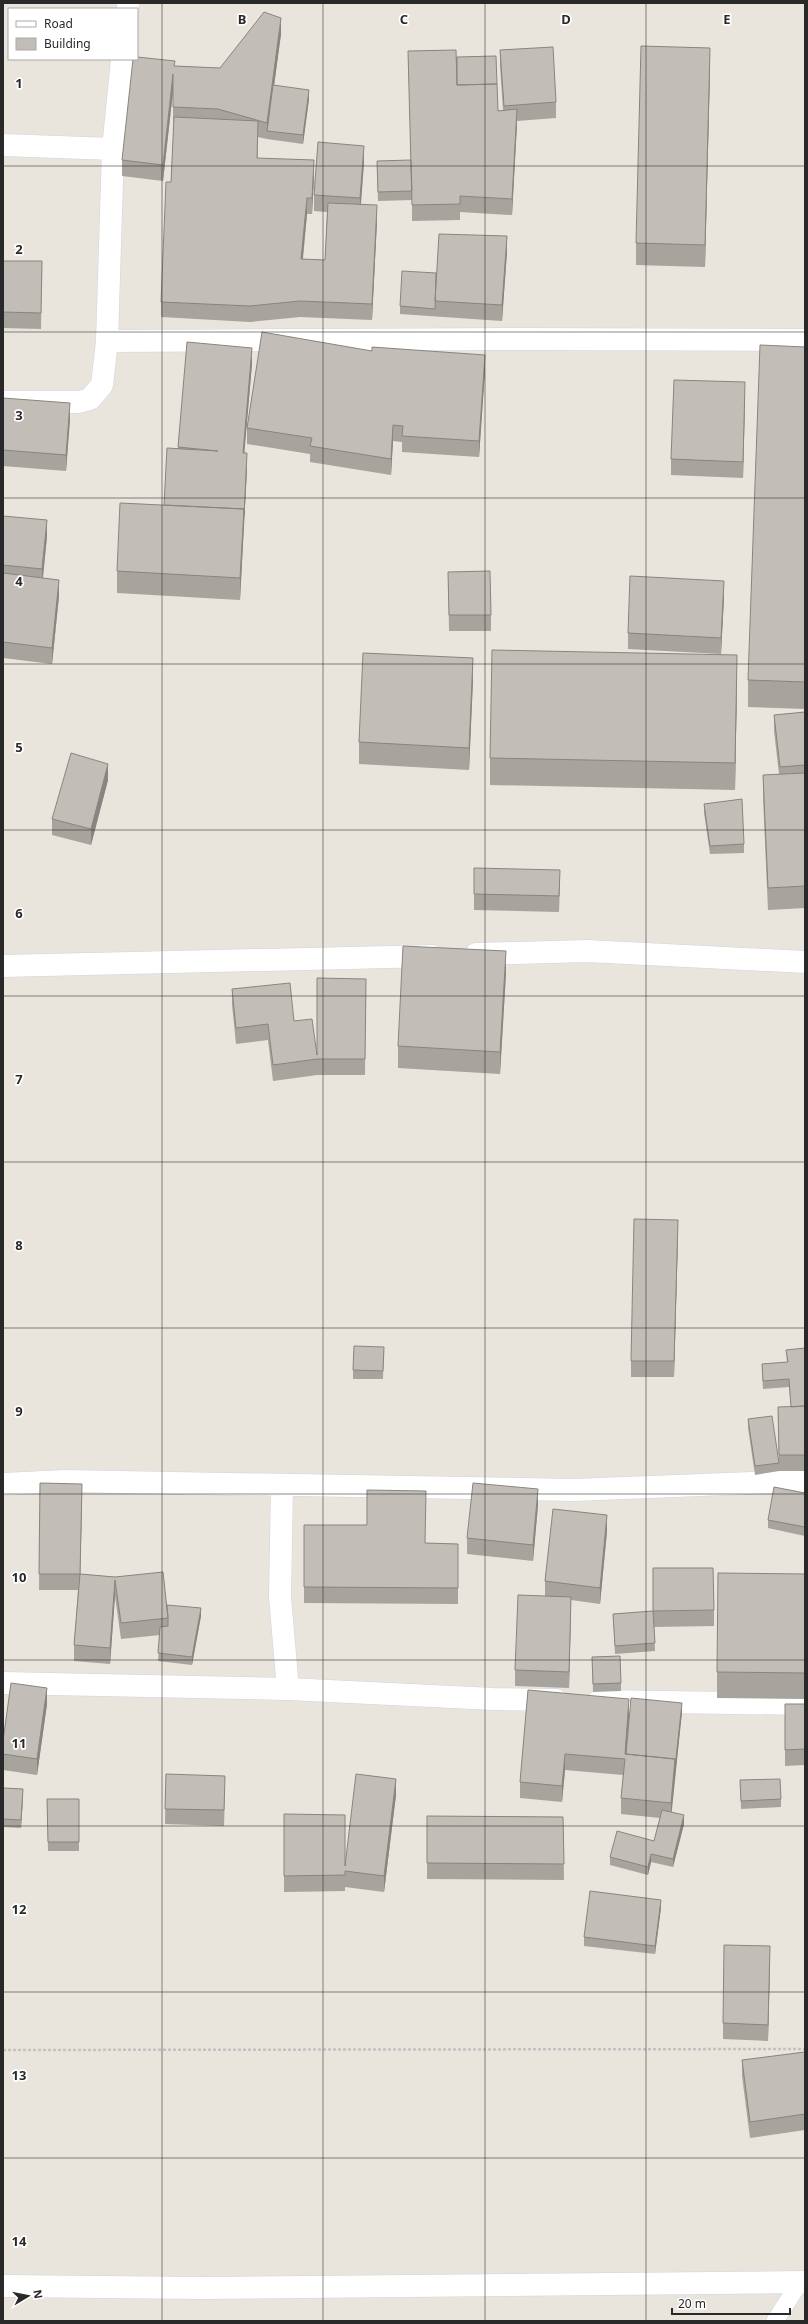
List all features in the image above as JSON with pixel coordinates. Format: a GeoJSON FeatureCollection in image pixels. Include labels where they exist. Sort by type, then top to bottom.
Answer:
{"type":"FeatureCollection","features":[{"type":"Feature","properties":{"kind":"street"},"geometry":{"type":"LineString","coordinates":[[3,402],[68,403],[90,399],[102,385],[107,341],[113,149],[122,60]]}},
{"type":"Feature","properties":{"kind":"street"},"geometry":{"type":"LineString","coordinates":[[3,144],[113,149]]}},
{"type":"Feature","properties":{"kind":"street"},"geometry":{"type":"LineString","coordinates":[[107,341],[507,339],[805,340]]}},
{"type":"Feature","properties":{"kind":"street"},"geometry":{"type":"LineString","coordinates":[[3,966],[363,958],[587,950],[805,962]]}},
{"type":"Feature","properties":{"kind":"street"},"geometry":{"type":"LineString","coordinates":[[3,1484],[65,1481],[574,1490],[805,1481]]}},
{"type":"Feature","properties":{"kind":"street"},"geometry":{"type":"LineString","coordinates":[[282,1485],[280,1597],[288,1689]]}},
{"type":"Feature","properties":{"kind":"street"},"geometry":{"type":"LineString","coordinates":[[3,1684],[288,1689],[493,1699],[805,1704]]}},
{"type":"Feature","properties":{"kind":"street"},"geometry":{"type":"LineString","coordinates":[[3,2286],[203,2288],[803,2282]]}},
{"type":"Feature","properties":{"kind":"lane"},"geometry":{"type":"LineString","coordinates":[[775,2321],[803,2282]]}},
{"type":"Feature","properties":{"kind":"path"},"geometry":{"type":"LineString","coordinates":[[3,2050],[805,2049]]}},
{"type":"Feature","properties":{"kind":"building"},"geometry":{"type":"Polygon","coordinates":[[[264,12],[281,18],[267,123],[218,109],[173,107],[173,74],[163,165],[122,160],[133,60],[138,60],[138,57],[175,61],[174,66],[220,68],[264,12]]]}},
{"type":"Feature","properties":{"kind":"building"},"geometry":{"type":"Polygon","coordinates":[[[641,46],[710,48],[705,245],[636,243],[641,46]]]}},
{"type":"Feature","properties":{"kind":"building"},"geometry":{"type":"Polygon","coordinates":[[[553,47],[556,102],[504,106],[500,50],[553,47]]]}},
{"type":"Feature","properties":{"kind":"building"},"geometry":{"type":"Polygon","coordinates":[[[456,50],[457,85],[497,84],[498,111],[517,109],[512,199],[460,196],[460,204],[412,205],[408,51],[456,50]]]}},
{"type":"Feature","properties":{"kind":"building"},"geometry":{"type":"Polygon","coordinates":[[[496,56],[497,84],[457,85],[457,57],[496,56]]]}},
{"type":"Feature","properties":{"kind":"building"},"geometry":{"type":"Polygon","coordinates":[[[273,85],[309,90],[303,135],[267,131],[273,85]]]}},
{"type":"Feature","properties":{"kind":"building"},"geometry":{"type":"Polygon","coordinates":[[[174,117],[258,121],[257,158],[314,160],[312,198],[307,198],[301,259],[325,260],[328,203],[377,205],[372,304],[300,301],[250,306],[161,302],[166,182],[171,182],[174,117]]]}},
{"type":"Feature","properties":{"kind":"building"},"geometry":{"type":"Polygon","coordinates":[[[318,142],[364,146],[360,198],[314,195],[318,142]]]}},
{"type":"Feature","properties":{"kind":"building"},"geometry":{"type":"Polygon","coordinates":[[[411,160],[412,191],[378,192],[377,161],[411,160]]]}},
{"type":"Feature","properties":{"kind":"building"},"geometry":{"type":"Polygon","coordinates":[[[439,234],[507,236],[502,305],[435,301],[439,234]]]}},
{"type":"Feature","properties":{"kind":"building"},"geometry":{"type":"Polygon","coordinates":[[[3,261],[42,261],[41,313],[3,312],[3,261]]]}},
{"type":"Feature","properties":{"kind":"building"},"geometry":{"type":"Polygon","coordinates":[[[402,271],[436,273],[435,309],[400,306],[402,271]]]}},
{"type":"Feature","properties":{"kind":"building"},"geometry":{"type":"Polygon","coordinates":[[[262,332],[372,351],[372,347],[485,355],[479,441],[402,436],[403,426],[393,425],[391,459],[310,446],[312,438],[247,428],[262,332]]]}},
{"type":"Feature","properties":{"kind":"building"},"geometry":{"type":"Polygon","coordinates":[[[187,342],[252,348],[243,453],[247,453],[244,515],[244,509],[164,505],[167,448],[218,451],[178,447],[187,342]]]}},
{"type":"Feature","properties":{"kind":"building"},"geometry":{"type":"Polygon","coordinates":[[[760,345],[805,347],[805,682],[748,680],[760,345]]]}},
{"type":"Feature","properties":{"kind":"building"},"geometry":{"type":"Polygon","coordinates":[[[674,380],[745,382],[743,462],[671,459],[674,380]]]}},
{"type":"Feature","properties":{"kind":"building"},"geometry":{"type":"Polygon","coordinates":[[[3,398],[70,403],[66,455],[3,450],[3,398]]]}},
{"type":"Feature","properties":{"kind":"building"},"geometry":{"type":"Polygon","coordinates":[[[120,503],[244,509],[240,578],[117,571],[120,503]]]}},
{"type":"Feature","properties":{"kind":"building"},"geometry":{"type":"Polygon","coordinates":[[[3,516],[47,520],[42,569],[3,565],[3,516]]]}},
{"type":"Feature","properties":{"kind":"building"},"geometry":{"type":"Polygon","coordinates":[[[490,571],[491,615],[449,615],[448,572],[490,571]]]}},
{"type":"Feature","properties":{"kind":"building"},"geometry":{"type":"Polygon","coordinates":[[[3,573],[59,580],[52,648],[3,642],[3,573]]]}},
{"type":"Feature","properties":{"kind":"building"},"geometry":{"type":"Polygon","coordinates":[[[630,576],[724,581],[721,638],[628,633],[630,576]]]}},
{"type":"Feature","properties":{"kind":"building"},"geometry":{"type":"Polygon","coordinates":[[[492,650],[737,655],[735,763],[490,758],[492,650]]]}},
{"type":"Feature","properties":{"kind":"building"},"geometry":{"type":"Polygon","coordinates":[[[363,653],[473,658],[469,748],[359,742],[363,653]]]}},
{"type":"Feature","properties":{"kind":"building"},"geometry":{"type":"Polygon","coordinates":[[[805,712],[805,765],[780,767],[774,715],[805,712]]]}},
{"type":"Feature","properties":{"kind":"building"},"geometry":{"type":"Polygon","coordinates":[[[71,753],[108,764],[91,829],[52,819],[71,753]]]}},
{"type":"Feature","properties":{"kind":"building"},"geometry":{"type":"Polygon","coordinates":[[[805,773],[805,886],[768,888],[763,775],[805,773]]]}},
{"type":"Feature","properties":{"kind":"building"},"geometry":{"type":"Polygon","coordinates":[[[742,799],[744,844],[710,846],[704,804],[742,799]]]}},
{"type":"Feature","properties":{"kind":"building"},"geometry":{"type":"Polygon","coordinates":[[[474,868],[560,870],[559,896],[474,894],[474,868]]]}},
{"type":"Feature","properties":{"kind":"building"},"geometry":{"type":"Polygon","coordinates":[[[403,946],[506,951],[500,1052],[398,1046],[403,946]]]}},
{"type":"Feature","properties":{"kind":"building"},"geometry":{"type":"Polygon","coordinates":[[[317,978],[366,979],[365,1059],[317,1059],[273,1065],[268,1024],[236,1028],[232,989],[290,983],[294,1021],[312,1019],[317,1055],[317,978]]]}},
{"type":"Feature","properties":{"kind":"building"},"geometry":{"type":"Polygon","coordinates":[[[634,1219],[678,1220],[674,1361],[631,1361],[634,1219]]]}},
{"type":"Feature","properties":{"kind":"building"},"geometry":{"type":"Polygon","coordinates":[[[354,1346],[384,1347],[383,1371],[353,1370],[354,1346]]]}},
{"type":"Feature","properties":{"kind":"building"},"geometry":{"type":"Polygon","coordinates":[[[805,1348],[805,1406],[791,1407],[789,1379],[763,1381],[762,1364],[788,1362],[786,1350],[805,1348]]]}},
{"type":"Feature","properties":{"kind":"building"},"geometry":{"type":"Polygon","coordinates":[[[805,1406],[805,1455],[779,1455],[778,1407],[805,1406]]]}},
{"type":"Feature","properties":{"kind":"building"},"geometry":{"type":"Polygon","coordinates":[[[772,1416],[779,1463],[755,1466],[748,1419],[772,1416]]]}},
{"type":"Feature","properties":{"kind":"building"},"geometry":{"type":"Polygon","coordinates":[[[40,1483],[82,1484],[80,1574],[39,1574],[40,1483]]]}},
{"type":"Feature","properties":{"kind":"building"},"geometry":{"type":"Polygon","coordinates":[[[473,1483],[538,1489],[533,1545],[467,1538],[473,1483]]]}},
{"type":"Feature","properties":{"kind":"building"},"geometry":{"type":"Polygon","coordinates":[[[774,1487],[805,1493],[805,1527],[768,1520],[774,1487]]]}},
{"type":"Feature","properties":{"kind":"building"},"geometry":{"type":"Polygon","coordinates":[[[367,1490],[426,1491],[425,1543],[458,1544],[458,1588],[304,1587],[304,1525],[367,1525],[367,1490]]]}},
{"type":"Feature","properties":{"kind":"building"},"geometry":{"type":"Polygon","coordinates":[[[553,1509],[607,1515],[600,1588],[545,1581],[553,1509]]]}},
{"type":"Feature","properties":{"kind":"building"},"geometry":{"type":"Polygon","coordinates":[[[653,1568],[713,1568],[714,1610],[653,1611],[653,1568]]]}},
{"type":"Feature","properties":{"kind":"building"},"geometry":{"type":"Polygon","coordinates":[[[163,1572],[168,1618],[121,1623],[115,1580],[110,1648],[74,1645],[80,1574],[115,1577],[163,1572]]]}},
{"type":"Feature","properties":{"kind":"building"},"geometry":{"type":"Polygon","coordinates":[[[718,1573],[805,1574],[805,1673],[717,1672],[718,1573]]]}},
{"type":"Feature","properties":{"kind":"building"},"geometry":{"type":"Polygon","coordinates":[[[518,1595],[571,1597],[569,1672],[515,1670],[518,1595]]]}},
{"type":"Feature","properties":{"kind":"building"},"geometry":{"type":"Polygon","coordinates":[[[167,1605],[201,1608],[192,1657],[158,1653],[160,1627],[168,1626],[167,1605]]]}},
{"type":"Feature","properties":{"kind":"building"},"geometry":{"type":"Polygon","coordinates":[[[653,1611],[655,1643],[615,1646],[613,1614],[653,1611]]]}},
{"type":"Feature","properties":{"kind":"building"},"geometry":{"type":"Polygon","coordinates":[[[620,1656],[621,1683],[593,1684],[592,1657],[620,1656]]]}},
{"type":"Feature","properties":{"kind":"building"},"geometry":{"type":"Polygon","coordinates":[[[11,1683],[47,1688],[37,1759],[3,1754],[3,1741],[11,1683]]]}},
{"type":"Feature","properties":{"kind":"building"},"geometry":{"type":"Polygon","coordinates":[[[528,1690],[629,1699],[625,1754],[675,1759],[671,1803],[621,1798],[625,1759],[565,1754],[562,1786],[520,1782],[528,1690]]]}},
{"type":"Feature","properties":{"kind":"building"},"geometry":{"type":"Polygon","coordinates":[[[631,1698],[682,1703],[675,1767],[675,1759],[626,1754],[631,1698]]]}},
{"type":"Feature","properties":{"kind":"building"},"geometry":{"type":"Polygon","coordinates":[[[785,1704],[805,1704],[805,1749],[785,1750],[785,1704]]]}},
{"type":"Feature","properties":{"kind":"building"},"geometry":{"type":"Polygon","coordinates":[[[166,1774],[225,1776],[224,1810],[165,1809],[166,1774]]]}},
{"type":"Feature","properties":{"kind":"building"},"geometry":{"type":"Polygon","coordinates":[[[356,1774],[396,1779],[384,1876],[345,1871],[345,1875],[284,1876],[284,1814],[345,1815],[345,1866],[356,1774]]]}},
{"type":"Feature","properties":{"kind":"building"},"geometry":{"type":"Polygon","coordinates":[[[780,1779],[781,1799],[741,1801],[740,1780],[780,1779]]]}},
{"type":"Feature","properties":{"kind":"building"},"geometry":{"type":"Polygon","coordinates":[[[3,1788],[23,1789],[21,1820],[3,1819],[3,1788]]]}},
{"type":"Feature","properties":{"kind":"building"},"geometry":{"type":"Polygon","coordinates":[[[47,1799],[79,1799],[79,1842],[48,1842],[47,1799]]]}},
{"type":"Feature","properties":{"kind":"building"},"geometry":{"type":"Polygon","coordinates":[[[662,1810],[684,1815],[673,1859],[651,1854],[648,1867],[610,1857],[617,1831],[654,1841],[662,1810]]]}},
{"type":"Feature","properties":{"kind":"building"},"geometry":{"type":"Polygon","coordinates":[[[427,1816],[563,1817],[564,1864],[427,1863],[427,1816]]]}},
{"type":"Feature","properties":{"kind":"building"},"geometry":{"type":"Polygon","coordinates":[[[590,1891],[661,1900],[655,1946],[584,1937],[590,1891]]]}},
{"type":"Feature","properties":{"kind":"building"},"geometry":{"type":"Polygon","coordinates":[[[724,1945],[770,1946],[768,2025],[723,2023],[724,1945]]]}},
{"type":"Feature","properties":{"kind":"building"},"geometry":{"type":"Polygon","coordinates":[[[805,2052],[805,2114],[750,2122],[742,2060],[805,2052]]]}}]}
